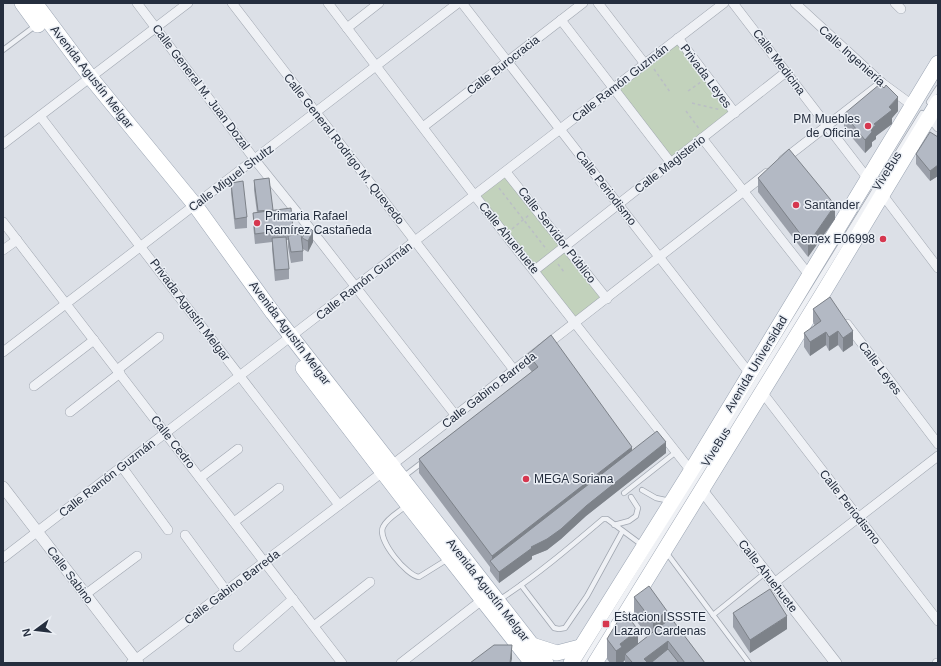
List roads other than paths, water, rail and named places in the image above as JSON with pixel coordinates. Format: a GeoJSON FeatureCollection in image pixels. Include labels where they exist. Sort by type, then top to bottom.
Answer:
{"type":"FeatureCollection","features":[{"type":"Feature","properties":{"kind":"main road","name":"Avenida Agustín Melgar"},"geometry":{"type":"LineString","coordinates":[[22,3],[191,208],[288,340],[490,601],[532,663]]}},
{"type":"Feature","properties":{"kind":"main road","name":"Avenida Agustín Melgar"},"geometry":{"type":"LineString","coordinates":[[35,3],[87,81]]}},
{"type":"Feature","properties":{"kind":"main road","name":"Avenida Universidad"},"geometry":{"type":"LineString","coordinates":[[571,663],[691,471],[938,63]]}},
{"type":"Feature","properties":{"kind":"main road","name":"Avenida Universidad"},"geometry":{"type":"LineString","coordinates":[[598,659],[701,489],[825,296],[882,194],[936,111]]}},
{"type":"Feature","properties":{"kind":"main road","name":"Avenida Agustín Melgar"},"geometry":{"type":"LineString","coordinates":[[388,469],[401,478],[412,501],[449,558],[546,663]]}},
{"type":"Feature","properties":{"kind":"main road"},"geometry":{"type":"LineString","coordinates":[[530,644],[549,652],[557,653],[580,647]]}},
{"type":"Feature","properties":{"kind":"street","name":"Calle General M. Juan Dozal"},"geometry":{"type":"LineString","coordinates":[[137,3],[256,160],[456,416]]}},
{"type":"Feature","properties":{"kind":"street"},"geometry":{"type":"LineString","coordinates":[[3,144],[188,3]]}},
{"type":"Feature","properties":{"kind":"street","name":"Calle General Rodrigo M. Quevedo"},"geometry":{"type":"LineString","coordinates":[[232,3],[514,370]]}},
{"type":"Feature","properties":{"kind":"street","name":"Calle Ahuehuete"},"geometry":{"type":"LineString","coordinates":[[328,3],[475,196],[535,270],[691,471]]}},
{"type":"Feature","properties":{"kind":"street"},"geometry":{"type":"LineString","coordinates":[[347,28],[379,3]]}},
{"type":"Feature","properties":{"kind":"street","name":"Calle Miguel Shultz"},"geometry":{"type":"LineString","coordinates":[[3,352],[256,160],[458,3]]}},
{"type":"Feature","properties":{"kind":"street","name":"Calle Periodismo"},"geometry":{"type":"LineString","coordinates":[[462,3],[661,257],[750,374]]}},
{"type":"Feature","properties":{"kind":"street","name":"Calle Burocracia"},"geometry":{"type":"LineString","coordinates":[[423,127],[583,3]]}},
{"type":"Feature","properties":{"kind":"street"},"geometry":{"type":"LineString","coordinates":[[598,3],[647,62]]}},
{"type":"Feature","properties":{"kind":"street","name":"Calle Ramón Guzmán"},"geometry":{"type":"LineString","coordinates":[[3,558],[416,242],[724,3]]}},
{"type":"Feature","properties":{"kind":"street","name":"Calle Medicina"},"geometry":{"type":"LineString","coordinates":[[733,3],[868,179]]}},
{"type":"Feature","properties":{"kind":"street","name":"Calle Ingeniería"},"geometry":{"type":"LineString","coordinates":[[795,3],[882,83],[912,105]]}},
{"type":"Feature","properties":{"kind":"street"},"geometry":{"type":"LineString","coordinates":[[561,20],[671,163]]}},
{"type":"Feature","properties":{"kind":"street","name":"Privada Leyes"},"geometry":{"type":"LineString","coordinates":[[678,38],[735,113]]}},
{"type":"Feature","properties":{"kind":"street","name":"Calle Magisterio"},"geometry":{"type":"LineString","coordinates":[[535,270],[786,72]]}},
{"type":"Feature","properties":{"kind":"street","name":"Calle Gabino Barreda"},"geometry":{"type":"LineString","coordinates":[[135,662],[388,469],[882,83]]}},
{"type":"Feature","properties":{"kind":"street","name":"Privada Agustín Melgar"},"geometry":{"type":"LineString","coordinates":[[40,116],[339,505]]}},
{"type":"Feature","properties":{"kind":"street"},"geometry":{"type":"LineString","coordinates":[[704,137],[743,192],[809,275]]}},
{"type":"Feature","properties":{"kind":"street","name":"Calle Servidor Público"},"geometry":{"type":"LineString","coordinates":[[506,172],[607,298]]}},
{"type":"Feature","properties":{"kind":"street"},"geometry":{"type":"LineString","coordinates":[[882,194],[938,268]]}},
{"type":"Feature","properties":{"kind":"street","name":"Calle Cedro"},"geometry":{"type":"LineString","coordinates":[[3,222],[342,663]]}},
{"type":"Feature","properties":{"kind":"street"},"geometry":{"type":"LineString","coordinates":[[3,250],[17,240]]}},
{"type":"Feature","properties":{"kind":"street","name":"Calle Leyes"},"geometry":{"type":"LineString","coordinates":[[842,318],[938,444]]}},
{"type":"Feature","properties":{"kind":"street"},"geometry":{"type":"LineString","coordinates":[[70,412],[158,337]]}},
{"type":"Feature","properties":{"kind":"street"},"geometry":{"type":"LineString","coordinates":[[34,386],[94,340]]}},
{"type":"Feature","properties":{"kind":"street","name":"Calle Periodismo"},"geometry":{"type":"LineString","coordinates":[[762,392],[938,621]]}},
{"type":"Feature","properties":{"kind":"street"},"geometry":{"type":"LineString","coordinates":[[200,478],[238,448]]}},
{"type":"Feature","properties":{"kind":"street"},"geometry":{"type":"LineString","coordinates":[[774,583],[938,456]]}},
{"type":"Feature","properties":{"kind":"street"},"geometry":{"type":"LineString","coordinates":[[122,467],[168,530]]}},
{"type":"Feature","properties":{"kind":"street","name":"Calle Sabino"},"geometry":{"type":"LineString","coordinates":[[3,487],[86,594],[135,662]]}},
{"type":"Feature","properties":{"kind":"street"},"geometry":{"type":"LineString","coordinates":[[234,522],[278,488]]}},
{"type":"Feature","properties":{"kind":"street","name":"Calle Ahuehuete"},"geometry":{"type":"LineString","coordinates":[[701,489],[836,663]]}},
{"type":"Feature","properties":{"kind":"street"},"geometry":{"type":"LineString","coordinates":[[185,534],[227,592]]}},
{"type":"Feature","properties":{"kind":"street"},"geometry":{"type":"LineString","coordinates":[[86,594],[137,556]]}},
{"type":"Feature","properties":{"kind":"street"},"geometry":{"type":"LineString","coordinates":[[314,626],[370,582]]}},
{"type":"Feature","properties":{"kind":"street"},"geometry":{"type":"LineString","coordinates":[[238,647],[293,599]]}},
{"type":"Feature","properties":{"kind":"street"},"geometry":{"type":"LineString","coordinates":[[401,663],[490,601]]}},
{"type":"Feature","properties":{"kind":"lane"},"geometry":{"type":"LineString","coordinates":[[3,50],[38,24]]}},
{"type":"Feature","properties":{"kind":"lane","name":"ViveBus"},"geometry":{"type":"LineString","coordinates":[[582,663],[938,88]]}},
{"type":"Feature","properties":{"kind":"lane"},"geometry":{"type":"LineString","coordinates":[[624,492],[676,452]]}},
{"type":"Feature","properties":{"kind":"lane"},"geometry":{"type":"LineString","coordinates":[[401,478],[428,457]]}},
{"type":"Feature","properties":{"kind":"lane"},"geometry":{"type":"LineString","coordinates":[[642,490],[656,498],[671,501]]}},
{"type":"Feature","properties":{"kind":"lane"},"geometry":{"type":"LineString","coordinates":[[614,524],[629,521],[636,516],[638,508],[631,497]]}},
{"type":"Feature","properties":{"kind":"lane"},"geometry":{"type":"LineString","coordinates":[[412,501],[386,523],[382,531],[384,541],[398,560],[412,575],[419,577],[449,558]]}},
{"type":"Feature","properties":{"kind":"lane"},"geometry":{"type":"LineString","coordinates":[[490,601],[521,585],[573,545],[603,519],[607,519],[622,532],[643,546]]}},
{"type":"Feature","properties":{"kind":"lane"},"geometry":{"type":"LineString","coordinates":[[521,585],[554,628],[562,629],[574,616],[587,596],[622,532]]}},
{"type":"Feature","properties":{"kind":"lane"},"geometry":{"type":"LineString","coordinates":[[664,549],[749,663]]}},
{"type":"Feature","properties":{"kind":"lane"},"geometry":{"type":"LineString","coordinates":[[713,615],[766,573]]}},
{"type":"Feature","properties":{"kind":"place","name":"PM Muebles de Oficina"},"geometry":{"type":"Point","coordinates":[868,126]}},
{"type":"Feature","properties":{"kind":"place","name":"Santander"},"geometry":{"type":"Point","coordinates":[796,205]}},
{"type":"Feature","properties":{"kind":"place","name":"Primaria Rafael Ramírez Castañeda"},"geometry":{"type":"Point","coordinates":[257,223]}},
{"type":"Feature","properties":{"kind":"place","name":"Pemex E06998"},"geometry":{"type":"Point","coordinates":[883,239]}},
{"type":"Feature","properties":{"kind":"place","name":"MEGA Soriana"},"geometry":{"type":"Point","coordinates":[526,479]}},
{"type":"Feature","properties":{"kind":"place","name":"Estacion ISSSTE Lazaro Cardenas"},"geometry":{"type":"Point","coordinates":[606,624]}}]}
